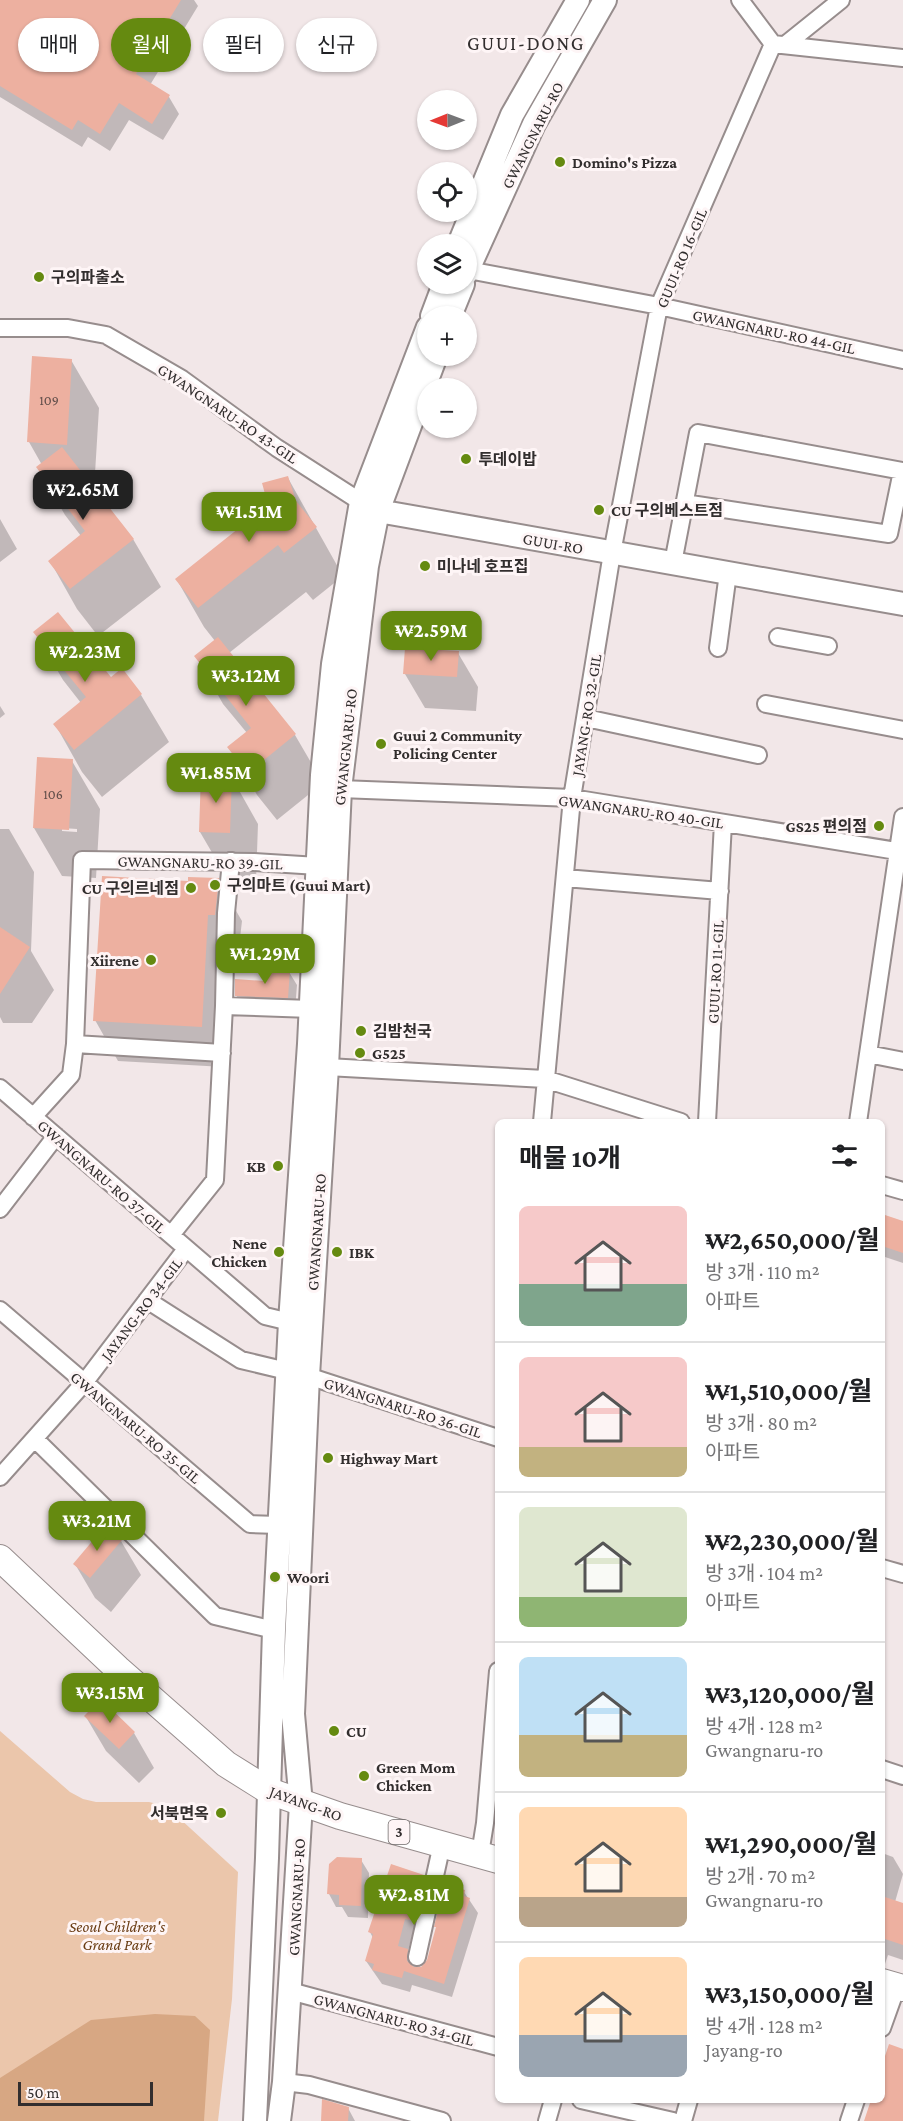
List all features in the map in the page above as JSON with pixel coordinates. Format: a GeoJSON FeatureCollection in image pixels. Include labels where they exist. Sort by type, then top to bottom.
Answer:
{"type":"FeatureCollection","features":[{"type":"Feature","properties":{"kind":"main road","name":"GWANGNARU-RO"},"geometry":{"type":"LineString","coordinates":[[463,234],[512,115],[578,0]]}},
{"type":"Feature","properties":{"kind":"main road","name":"GWANGNARU-RO"},"geometry":{"type":"LineString","coordinates":[[477,251],[534,124],[605,0]]}},
{"type":"Feature","properties":{"kind":"main road","name":"GWANGNARU-RO"},"geometry":{"type":"LineString","coordinates":[[279,2121],[284,2082],[301,1804],[293,1714],[297,1373],[290,1322],[311,1009],[322,776],[333,664],[370,506],[417,361]]}},
{"type":"Feature","properties":{"kind":"main road","name":"GWANGNARU-RO"},"geometry":{"type":"LineString","coordinates":[[255,2121],[279,1525],[297,1373],[327,1067],[340,789],[367,566],[370,506],[432,366]]}},
{"type":"Feature","properties":{"kind":"main road","name":"GUUI-RO"},"geometry":{"type":"LineString","coordinates":[[370,506],[612,553],[903,604]]}},
{"type":"Feature","properties":{"kind":"main road","name":"JAYANG-RO"},"geometry":{"type":"LineString","coordinates":[[0,1558],[118,1669],[226,1764],[269,1791],[301,1804],[489,1857]]}},
{"type":"Feature","properties":{"kind":"street"},"geometry":{"type":"LineString","coordinates":[[740,0],[779,44],[903,58]]}},
{"type":"Feature","properties":{"kind":"street","name":"GUUI-RO 16-GIL"},"geometry":{"type":"LineString","coordinates":[[612,553],[659,306],[779,44],[841,0]]}},
{"type":"Feature","properties":{"kind":"street","name":"GWANGNARU-RO 44-GIL"},"geometry":{"type":"LineString","coordinates":[[477,278],[659,306],[903,360]]}},
{"type":"Feature","properties":{"kind":"street","name":"GWANGNARU-RO 43-GIL"},"geometry":{"type":"LineString","coordinates":[[0,328],[68,328],[106,336],[182,379],[277,448],[370,506]]}},
{"type":"Feature","properties":{"kind":"street"},"geometry":{"type":"LineString","coordinates":[[673,563],[684,503],[698,433],[902,471],[889,534],[684,503]]}},
{"type":"Feature","properties":{"kind":"street","name":"JAYANG-RO 32-GIL"},"geometry":{"type":"LineString","coordinates":[[542,1119],[572,798],[612,553]]}},
{"type":"Feature","properties":{"kind":"street"},"geometry":{"type":"LineString","coordinates":[[718,648],[729,573]]}},
{"type":"Feature","properties":{"kind":"street"},"geometry":{"type":"LineString","coordinates":[[778,638],[828,646]]}},
{"type":"Feature","properties":{"kind":"street"},"geometry":{"type":"LineString","coordinates":[[766,704],[903,730]]}},
{"type":"Feature","properties":{"kind":"street"},"geometry":{"type":"LineString","coordinates":[[586,718],[758,755]]}},
{"type":"Feature","properties":{"kind":"street","name":"GWANGNARU-RO 40-GIL"},"geometry":{"type":"LineString","coordinates":[[340,789],[572,798],[900,851]]}},
{"type":"Feature","properties":{"kind":"street"},"geometry":{"type":"LineString","coordinates":[[858,1119],[900,851],[903,818]]}},
{"type":"Feature","properties":{"kind":"street","name":"GUUI-RO 11-GIL"},"geometry":{"type":"LineString","coordinates":[[707,1119],[723,823]]}},
{"type":"Feature","properties":{"kind":"street","name":"GWANGNARU-RO 39-GIL"},"geometry":{"type":"LineString","coordinates":[[82,860],[231,861],[318,866]]}},
{"type":"Feature","properties":{"kind":"street","name":"GWANGNARU-RO 37-GIL"},"geometry":{"type":"LineString","coordinates":[[33,1117],[71,1075],[75,1044],[82,860]]}},
{"type":"Feature","properties":{"kind":"street","name":"GWANGNARU-RO 37-GIL"},"geometry":{"type":"LineString","coordinates":[[171,1235],[215,1180],[224,1006],[226,913],[231,861]]}},
{"type":"Feature","properties":{"kind":"street"},"geometry":{"type":"LineString","coordinates":[[565,878],[720,891]]}},
{"type":"Feature","properties":{"kind":"street"},"geometry":{"type":"LineString","coordinates":[[224,1006],[311,1009]]}},
{"type":"Feature","properties":{"kind":"street"},"geometry":{"type":"LineString","coordinates":[[75,1044],[222,1053]]}},
{"type":"Feature","properties":{"kind":"street"},"geometry":{"type":"LineString","coordinates":[[868,1054],[903,1061]]}},
{"type":"Feature","properties":{"kind":"street"},"geometry":{"type":"LineString","coordinates":[[327,1067],[545,1079],[672,1119]]}},
{"type":"Feature","properties":{"kind":"street","name":"GWANGNARU-RO 37-GIL"},"geometry":{"type":"LineString","coordinates":[[0,1088],[265,1316],[290,1322]]}},
{"type":"Feature","properties":{"kind":"street"},"geometry":{"type":"LineString","coordinates":[[0,1209],[56,1136]]}},
{"type":"Feature","properties":{"kind":"street"},"geometry":{"type":"LineString","coordinates":[[885,1186],[903,1191]]}},
{"type":"Feature","properties":{"kind":"street","name":"JAYANG-RO 34-GIL"},"geometry":{"type":"LineString","coordinates":[[0,1477],[84,1383],[186,1249]]}},
{"type":"Feature","properties":{"kind":"street"},"geometry":{"type":"LineString","coordinates":[[147,1300],[241,1360],[297,1373]]}},
{"type":"Feature","properties":{"kind":"street","name":"GWANGNARU-RO 35-GIL"},"geometry":{"type":"LineString","coordinates":[[0,1310],[250,1524],[279,1525]]}},
{"type":"Feature","properties":{"kind":"street","name":"GWANGNARU-RO 36-GIL"},"geometry":{"type":"LineString","coordinates":[[297,1373],[495,1437]]}},
{"type":"Feature","properties":{"kind":"street"},"geometry":{"type":"LineString","coordinates":[[35,1439],[215,1616],[274,1630]]}},
{"type":"Feature","properties":{"kind":"street"},"geometry":{"type":"LineString","coordinates":[[885,1569],[903,1574]]}},
{"type":"Feature","properties":{"kind":"street"},"geometry":{"type":"LineString","coordinates":[[489,1857],[485,1823],[495,1706]]}},
{"type":"Feature","properties":{"kind":"street"},"geometry":{"type":"LineString","coordinates":[[885,1770],[903,1776]]}},
{"type":"Feature","properties":{"kind":"street"},"geometry":{"type":"LineString","coordinates":[[417,1957],[442,1844]]}},
{"type":"Feature","properties":{"kind":"street"},"geometry":{"type":"LineString","coordinates":[[885,2017],[894,1985]]}},
{"type":"Feature","properties":{"kind":"street","name":"GWANGNARU-RO 34-GIL"},"geometry":{"type":"LineString","coordinates":[[290,1990],[495,2046]]}},
{"type":"Feature","properties":{"kind":"street"},"geometry":{"type":"LineString","coordinates":[[284,2082],[309,2085],[442,2121]]}},
{"type":"Feature","properties":{"kind":"street"},"geometry":{"type":"LineString","coordinates":[[547,2121],[553,2103]]}},
{"type":"Feature","properties":{"kind":"street"},"geometry":{"type":"LineString","coordinates":[[594,2103],[673,2121]]}},
{"type":"Feature","properties":{"kind":"street"},"geometry":{"type":"LineString","coordinates":[[683,2121],[688,2103]]}},
{"type":"Feature","properties":{"kind":"street"},"geometry":{"type":"LineString","coordinates":[[849,2121],[855,2103]]}},
{"type":"Feature","properties":{"kind":"green space","name":"Seoul Children's Grand Park"},"geometry":{"type":"Polygon","coordinates":[[[0,1731],[70,1792],[83,1799],[96,1802],[149,1802],[166,1806],[238,1872],[232,1999],[218,2121],[0,2121],[0,1731]]]}},
{"type":"Feature","properties":{"kind":"shaded area"},"geometry":{"type":"Polygon","coordinates":[[[155,2014],[195,2016],[210,2030],[204,2121],[0,2121],[0,2078],[91,2020],[155,2014]]]}},
{"type":"Feature","properties":{"kind":"building"},"geometry":{"type":"Polygon","coordinates":[[[0,0],[181,0],[170,18],[111,18],[111,72],[137,72],[136,74],[170,95],[152,124],[119,103],[100,134],[78,120],[72,130],[0,86],[0,0]]]}},
{"type":"Feature","properties":{"kind":"building"},"geometry":{"type":"Polygon","coordinates":[[[32,356],[72,359],[67,445],[27,442],[32,356]]]}},
{"type":"Feature","properties":{"kind":"building"},"geometry":{"type":"Polygon","coordinates":[[[62,447],[134,539],[70,589],[48,561],[85,531],[36,467],[62,447]]]}},
{"type":"Feature","properties":{"kind":"building"},"geometry":{"type":"Polygon","coordinates":[[[288,476],[296,501],[317,527],[284,553],[278,545],[198,608],[175,579],[268,505],[262,483],[288,476]]]}},
{"type":"Feature","properties":{"kind":"building"},"geometry":{"type":"Polygon","coordinates":[[[58,612],[111,677],[122,668],[142,694],[74,750],[53,724],[86,697],[33,632],[58,612]]]}},
{"type":"Feature","properties":{"kind":"building"},"geometry":{"type":"Polygon","coordinates":[[[218,637],[296,734],[248,773],[227,747],[251,728],[194,656],[218,637]]]}},
{"type":"Feature","properties":{"kind":"building"},"geometry":{"type":"Polygon","coordinates":[[[405,648],[459,651],[457,677],[403,674],[405,648]]]}},
{"type":"Feature","properties":{"kind":"building"},"geometry":{"type":"Polygon","coordinates":[[[37,757],[73,759],[69,830],[33,828],[37,757]]]}},
{"type":"Feature","properties":{"kind":"building"},"geometry":{"type":"Polygon","coordinates":[[[201,774],[232,775],[230,833],[199,832],[201,774]]]}},
{"type":"Feature","properties":{"kind":"building","name":"Xiirene"},"geometry":{"type":"Polygon","coordinates":[[[102,876],[188,881],[188,877],[219,878],[215,915],[208,915],[202,1027],[93,1021],[102,876]]]}},
{"type":"Feature","properties":{"kind":"building"},"geometry":{"type":"Polygon","coordinates":[[[0,927],[30,947],[0,994],[0,927]]]}},
{"type":"Feature","properties":{"kind":"building"},"geometry":{"type":"Polygon","coordinates":[[[266,969],[290,970],[288,998],[235,996],[235,979],[265,981],[266,969]]]}},
{"type":"Feature","properties":{"kind":"building"},"geometry":{"type":"Polygon","coordinates":[[[885,1215],[903,1221],[903,1253],[885,1247],[885,1215]]]}},
{"type":"Feature","properties":{"kind":"building"},"geometry":{"type":"Polygon","coordinates":[[[105,1526],[122,1540],[90,1578],[73,1564],[105,1526]]]}},
{"type":"Feature","properties":{"kind":"building"},"geometry":{"type":"Polygon","coordinates":[[[101,1699],[135,1732],[119,1749],[84,1716],[101,1699]]]}},
{"type":"Feature","properties":{"kind":"building"},"geometry":{"type":"Polygon","coordinates":[[[337,1857],[362,1858],[361,1906],[339,1905],[339,1895],[327,1894],[329,1864],[337,1857]]]}},
{"type":"Feature","properties":{"kind":"building"},"geometry":{"type":"Polygon","coordinates":[[[391,1864],[424,1875],[414,1921],[405,1919],[398,1946],[408,1949],[407,1961],[414,1967],[421,1967],[427,1960],[444,1884],[465,1890],[464,1896],[470,1898],[444,1984],[404,1971],[402,1978],[372,1970],[374,1964],[365,1961],[373,1934],[368,1932],[391,1864]]]}},
{"type":"Feature","properties":{"kind":"building"},"geometry":{"type":"Polygon","coordinates":[[[885,1897],[903,1903],[903,1945],[885,1939],[885,1897]]]}},
{"type":"Feature","properties":{"kind":"building"},"geometry":{"type":"Polygon","coordinates":[[[889,2044],[903,2049],[903,2121],[864,2121],[870,2103],[885,2103],[885,2056],[889,2044]]]}},
{"type":"Feature","properties":{"kind":"building"},"geometry":{"type":"Polygon","coordinates":[[[322,2099],[349,2107],[348,2121],[321,2121],[322,2099]]]}},
{"type":"Feature","properties":{"kind":"place","name":"Domino's Pizza"},"geometry":{"type":"Point","coordinates":[560,162]}},
{"type":"Feature","properties":{"kind":"place","name":"구의파출소"},"geometry":{"type":"Point","coordinates":[39,277]}},
{"type":"Feature","properties":{"kind":"place","name":"투데이밥"},"geometry":{"type":"Point","coordinates":[466,459]}},
{"type":"Feature","properties":{"kind":"place","name":"CU 구의베스트점"},"geometry":{"type":"Point","coordinates":[599,510]}},
{"type":"Feature","properties":{"kind":"place","name":"미나네 호프집"},"geometry":{"type":"Point","coordinates":[425,566]}},
{"type":"Feature","properties":{"kind":"place","name":"Guui 2 Community Policing Center"},"geometry":{"type":"Point","coordinates":[381,744]}},
{"type":"Feature","properties":{"kind":"place","name":"GS25 편의점"},"geometry":{"type":"Point","coordinates":[879,826]}},
{"type":"Feature","properties":{"kind":"place","name":"구의마트 (Guui Mart)"},"geometry":{"type":"Point","coordinates":[215,885]}},
{"type":"Feature","properties":{"kind":"place","name":"CU 구의르네점"},"geometry":{"type":"Point","coordinates":[191,888]}},
{"type":"Feature","properties":{"kind":"place","name":"Xiirene"},"geometry":{"type":"Point","coordinates":[151,960]}},
{"type":"Feature","properties":{"kind":"place","name":"김밤천국"},"geometry":{"type":"Point","coordinates":[361,1031]}},
{"type":"Feature","properties":{"kind":"place","name":"G525"},"geometry":{"type":"Point","coordinates":[360,1053]}},
{"type":"Feature","properties":{"kind":"place","name":"KB"},"geometry":{"type":"Point","coordinates":[278,1166]}},
{"type":"Feature","properties":{"kind":"place","name":"Nene Chicken"},"geometry":{"type":"Point","coordinates":[279,1252]}},
{"type":"Feature","properties":{"kind":"place","name":"IBK"},"geometry":{"type":"Point","coordinates":[337,1252]}},
{"type":"Feature","properties":{"kind":"place","name":"Highway Mart"},"geometry":{"type":"Point","coordinates":[328,1458]}},
{"type":"Feature","properties":{"kind":"place","name":"Woori"},"geometry":{"type":"Point","coordinates":[275,1577]}},
{"type":"Feature","properties":{"kind":"place","name":"CU"},"geometry":{"type":"Point","coordinates":[334,1731]}},
{"type":"Feature","properties":{"kind":"place","name":"Green Mom Chicken"},"geometry":{"type":"Point","coordinates":[364,1776]}},
{"type":"Feature","properties":{"kind":"place","name":"서북면옥"},"geometry":{"type":"Point","coordinates":[221,1813]}},
{"type":"Feature","properties":{"kind":"district","name":"GUUI-DONG"},"geometry":{"type":"Point","coordinates":[526,43]}}]}
